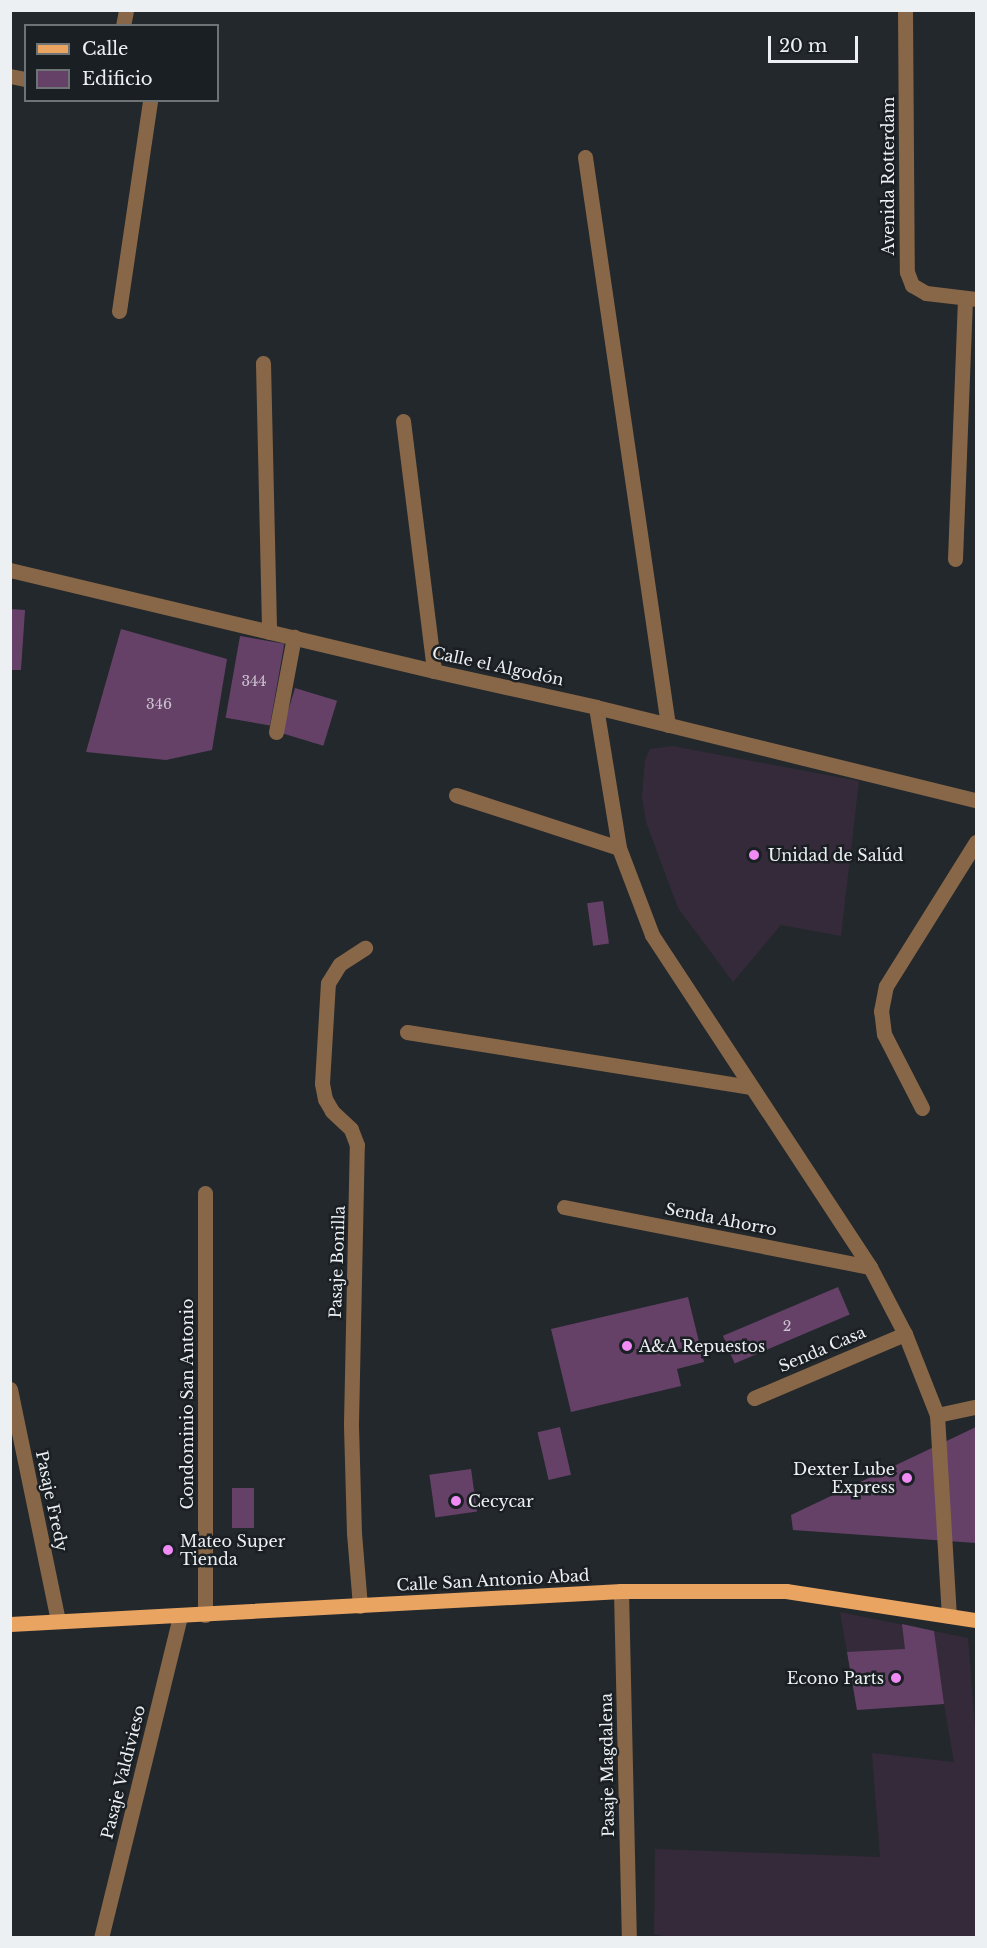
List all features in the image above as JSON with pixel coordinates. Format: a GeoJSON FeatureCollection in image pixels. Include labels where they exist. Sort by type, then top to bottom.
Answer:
{"type":"FeatureCollection","features":[{"type":"Feature","properties":{"kind":"main road","name":"Calle San Antonio Abad"},"geometry":{"type":"LineString","coordinates":[[10,1624],[621,1592],[786,1591],[976,1620]]}},
{"type":"Feature","properties":{"kind":"street","name":"Avenida Rotterdam"},"geometry":{"type":"LineString","coordinates":[[905,10],[907,272],[912,285],[926,293],[971,298]]}},
{"type":"Feature","properties":{"kind":"street"},"geometry":{"type":"LineString","coordinates":[[119,311],[150,102]]}},
{"type":"Feature","properties":{"kind":"street"},"geometry":{"type":"LineString","coordinates":[[585,157],[668,725]]}},
{"type":"Feature","properties":{"kind":"street"},"geometry":{"type":"LineString","coordinates":[[955,559],[971,298]]}},
{"type":"Feature","properties":{"kind":"street"},"geometry":{"type":"LineString","coordinates":[[263,363],[269,632]]}},
{"type":"Feature","properties":{"kind":"street"},"geometry":{"type":"LineString","coordinates":[[403,421],[434,671]]}},
{"type":"Feature","properties":{"kind":"street","name":"Calle el Algodón"},"geometry":{"type":"LineString","coordinates":[[10,570],[434,671],[596,706],[976,800]]}},
{"type":"Feature","properties":{"kind":"street"},"geometry":{"type":"LineString","coordinates":[[276,732],[294,637]]}},
{"type":"Feature","properties":{"kind":"street"},"geometry":{"type":"LineString","coordinates":[[596,706],[619,848],[652,935],[870,1268],[905,1334],[937,1415],[949,1616]]}},
{"type":"Feature","properties":{"kind":"street"},"geometry":{"type":"LineString","coordinates":[[456,795],[619,848]]}},
{"type":"Feature","properties":{"kind":"street"},"geometry":{"type":"LineString","coordinates":[[922,1108],[884,1034],[883,1003],[886,987],[976,842]]}},
{"type":"Feature","properties":{"kind":"street","name":"Pasaje Bonilla"},"geometry":{"type":"LineString","coordinates":[[360,1606],[354,1533],[351,1423],[357,1145],[351,1129],[332,1111],[322,1083],[328,983],[340,964],[365,948]]}},
{"type":"Feature","properties":{"kind":"street"},"geometry":{"type":"LineString","coordinates":[[406,1032],[750,1087]]}},
{"type":"Feature","properties":{"kind":"street","name":"Condominio San Antonio"},"geometry":{"type":"LineString","coordinates":[[205,1194],[205,1615]]}},
{"type":"Feature","properties":{"kind":"street","name":"Senda Ahorro"},"geometry":{"type":"LineString","coordinates":[[564,1207],[870,1268]]}},
{"type":"Feature","properties":{"kind":"street","name":"Senda Casa"},"geometry":{"type":"LineString","coordinates":[[754,1398],[905,1334]]}},
{"type":"Feature","properties":{"kind":"street","name":"Pasaje Fredy"},"geometry":{"type":"LineString","coordinates":[[10,1389],[58,1621]]}},
{"type":"Feature","properties":{"kind":"street"},"geometry":{"type":"LineString","coordinates":[[937,1415],[976,1407]]}},
{"type":"Feature","properties":{"kind":"street","name":"Pasaje Magdalena"},"geometry":{"type":"LineString","coordinates":[[621,1592],[629,1938]]}},
{"type":"Feature","properties":{"kind":"street","name":"Pasaje Valdivieso"},"geometry":{"type":"LineString","coordinates":[[101,1938],[180,1616]]}},
{"type":"Feature","properties":{"kind":"shaded area","name":"Unidad de Salúd"},"geometry":{"type":"Polygon","coordinates":[[[672,746],[859,781],[841,936],[781,925],[733,982],[678,908],[646,822],[642,798],[645,760],[650,749],[672,746]]]}},
{"type":"Feature","properties":{"kind":"shaded area"},"geometry":{"type":"Polygon","coordinates":[[[840,1612],[968,1638],[976,1739],[976,1932],[974,1937],[670,1938],[654,1934],[655,1849],[880,1857],[872,1753],[954,1762],[944,1704],[857,1710],[840,1612]]]}},
{"type":"Feature","properties":{"kind":"building"},"geometry":{"type":"Polygon","coordinates":[[[10,609],[25,610],[21,670],[10,670],[10,609]]]}},
{"type":"Feature","properties":{"kind":"building"},"geometry":{"type":"Polygon","coordinates":[[[121,629],[227,659],[212,750],[166,760],[86,752],[121,629]]]}},
{"type":"Feature","properties":{"kind":"building"},"geometry":{"type":"Polygon","coordinates":[[[240,636],[284,644],[270,726],[226,718],[240,636]]]}},
{"type":"Feature","properties":{"kind":"building"},"geometry":{"type":"Polygon","coordinates":[[[295,688],[337,701],[323,746],[281,733],[295,688]]]}},
{"type":"Feature","properties":{"kind":"building"},"geometry":{"type":"Polygon","coordinates":[[[603,901],[609,944],[593,946],[587,903],[603,901]]]}},
{"type":"Feature","properties":{"kind":"building"},"geometry":{"type":"Polygon","coordinates":[[[838,1287],[850,1315],[735,1363],[723,1336],[838,1287]]]}},
{"type":"Feature","properties":{"kind":"building","name":"A&A Repuestos"},"geometry":{"type":"Polygon","coordinates":[[[688,1297],[704,1362],[677,1369],[681,1386],[571,1412],[551,1329],[688,1297]]]}},
{"type":"Feature","properties":{"kind":"building"},"geometry":{"type":"Polygon","coordinates":[[[560,1427],[571,1475],[549,1480],[538,1432],[560,1427]]]}},
{"type":"Feature","properties":{"kind":"building","name":"Dexter Lube Express"},"geometry":{"type":"Polygon","coordinates":[[[976,1427],[976,1543],[793,1530],[791,1515],[976,1427]]]}},
{"type":"Feature","properties":{"kind":"building"},"geometry":{"type":"Polygon","coordinates":[[[471,1469],[477,1512],[435,1517],[429,1475],[471,1469]]]}},
{"type":"Feature","properties":{"kind":"building"},"geometry":{"type":"Polygon","coordinates":[[[232,1488],[254,1488],[254,1528],[232,1528],[232,1488]]]}},
{"type":"Feature","properties":{"kind":"building","name":"Econo Parts"},"geometry":{"type":"Polygon","coordinates":[[[902,1624],[934,1631],[944,1704],[857,1710],[847,1652],[905,1649],[902,1624]]]}},
{"type":"Feature","properties":{"kind":"place","name":"Unidad de Salúd"},"geometry":{"type":"Point","coordinates":[754,855]}},
{"type":"Feature","properties":{"kind":"place","name":"A&A Repuestos"},"geometry":{"type":"Point","coordinates":[627,1346]}},
{"type":"Feature","properties":{"kind":"place","name":"Dexter Lube Express"},"geometry":{"type":"Point","coordinates":[907,1478]}},
{"type":"Feature","properties":{"kind":"place","name":"Cecycar"},"geometry":{"type":"Point","coordinates":[456,1501]}},
{"type":"Feature","properties":{"kind":"place","name":"Mateo Super Tienda"},"geometry":{"type":"Point","coordinates":[168,1550]}},
{"type":"Feature","properties":{"kind":"place","name":"Econo Parts"},"geometry":{"type":"Point","coordinates":[896,1678]}}]}
